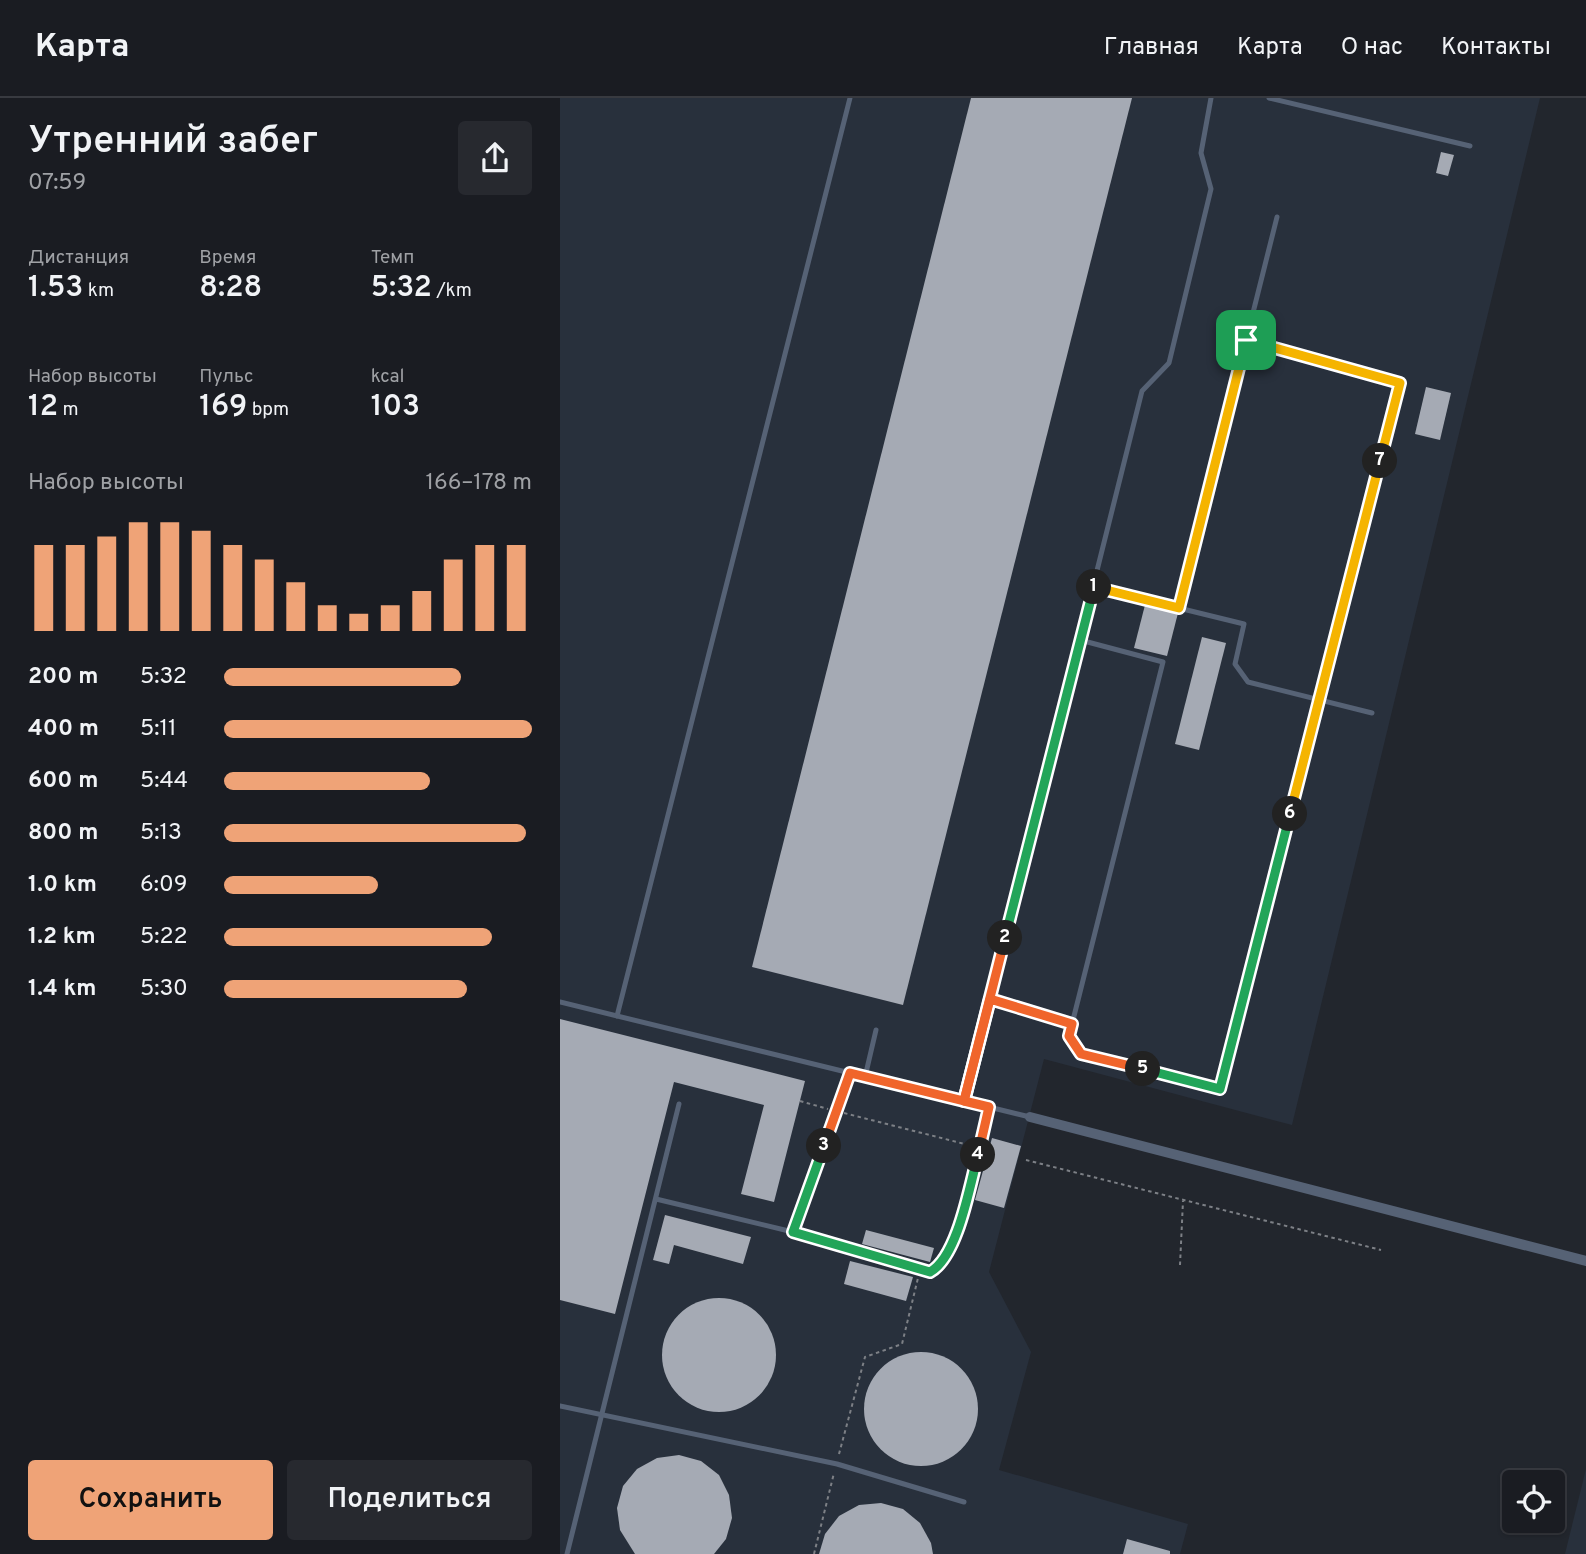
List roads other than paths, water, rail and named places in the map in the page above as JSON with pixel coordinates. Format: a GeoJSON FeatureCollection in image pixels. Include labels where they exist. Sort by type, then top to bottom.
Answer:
{"type":"FeatureCollection","features":[{"type":"Feature","properties":{"kind":"street"},"geometry":{"type":"LineString","coordinates":[[1030,1117],[1586,1261]]}},
{"type":"Feature","properties":{"kind":"lane"},"geometry":{"type":"LineString","coordinates":[[617,1016],[850,98]]}},
{"type":"Feature","properties":{"kind":"lane"},"geometry":{"type":"LineString","coordinates":[[964,1101],[1142,391],[1169,363],[1211,189],[1201,153],[1211,98]]}},
{"type":"Feature","properties":{"kind":"lane"},"geometry":{"type":"LineString","coordinates":[[1269,98],[1470,146]]}},
{"type":"Feature","properties":{"kind":"lane"},"geometry":{"type":"LineString","coordinates":[[1307,108],[1309,98]]}},
{"type":"Feature","properties":{"kind":"lane"},"geometry":{"type":"LineString","coordinates":[[1179,608],[1277,217]]}},
{"type":"Feature","properties":{"kind":"lane"},"geometry":{"type":"LineString","coordinates":[[1080,640],[1163,662],[1069,1036],[1081,1054],[1220,1089],[1400,383],[1246,340]]}},
{"type":"Feature","properties":{"kind":"lane"},"geometry":{"type":"LineString","coordinates":[[1093,587],[1244,624],[1235,664],[1248,682],[1372,713]]}},
{"type":"Feature","properties":{"kind":"lane"},"geometry":{"type":"LineString","coordinates":[[990,999],[1072,1024]]}},
{"type":"Feature","properties":{"kind":"lane"},"geometry":{"type":"LineString","coordinates":[[560,1002],[1030,1117]]}},
{"type":"Feature","properties":{"kind":"lane"},"geometry":{"type":"LineString","coordinates":[[865,1077],[876,1030]]}},
{"type":"Feature","properties":{"kind":"lane"},"geometry":{"type":"LineString","coordinates":[[793,1232],[850,1073]]}},
{"type":"Feature","properties":{"kind":"lane"},"geometry":{"type":"LineString","coordinates":[[567,1554],[679,1104]]}},
{"type":"Feature","properties":{"kind":"lane"},"geometry":{"type":"LineString","coordinates":[[656,1199],[793,1232],[921,1269]]}},
{"type":"Feature","properties":{"kind":"lane"},"geometry":{"type":"LineString","coordinates":[[560,1406],[836,1464],[964,1502]]}}]}
